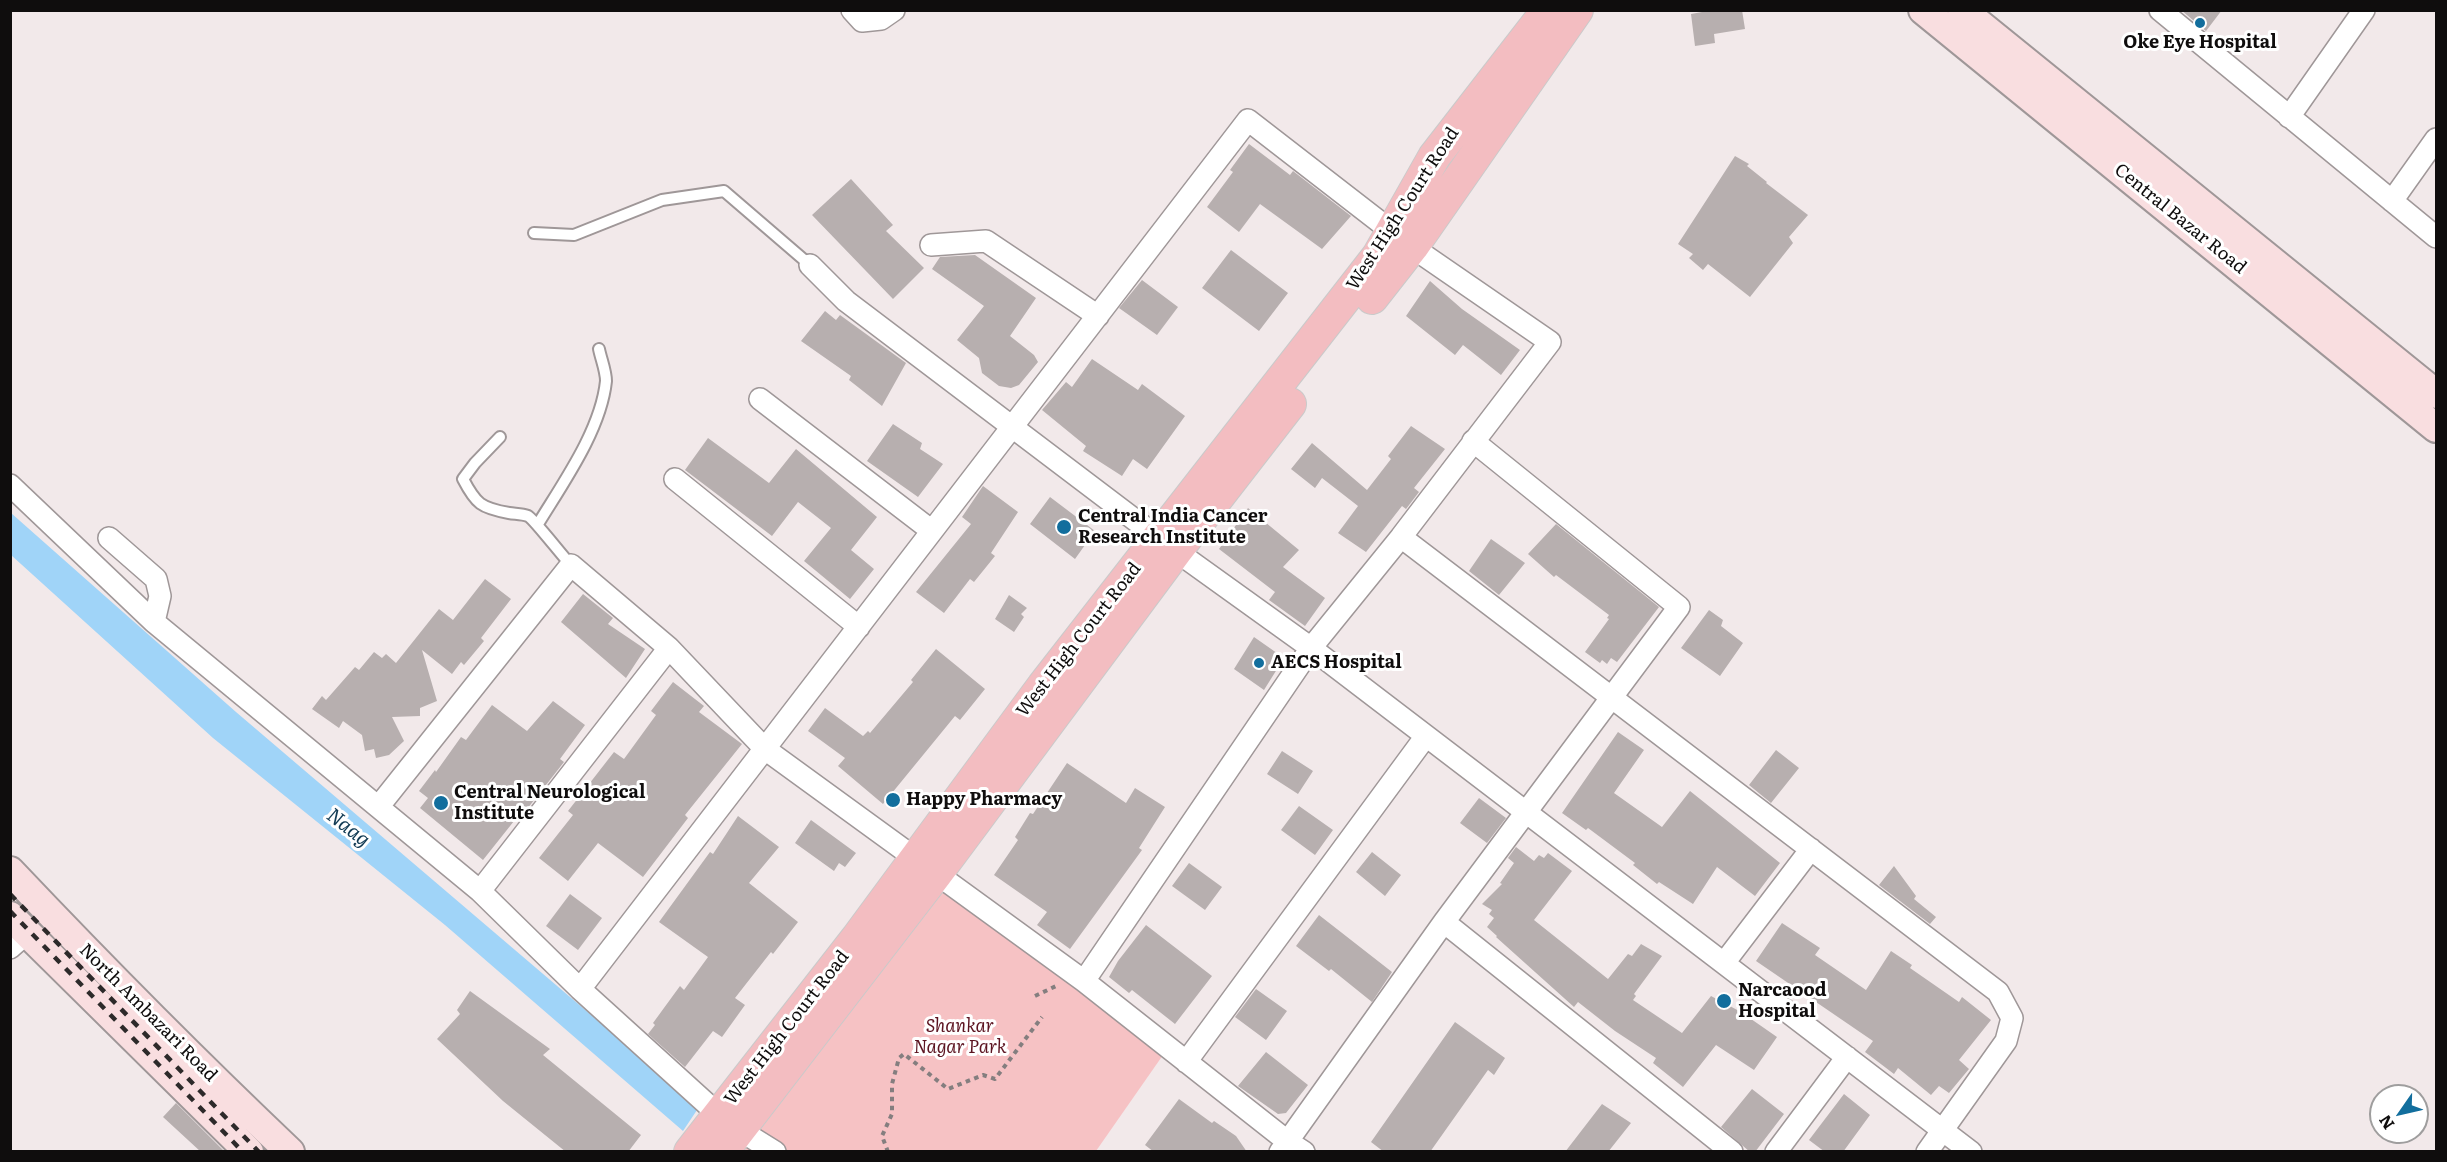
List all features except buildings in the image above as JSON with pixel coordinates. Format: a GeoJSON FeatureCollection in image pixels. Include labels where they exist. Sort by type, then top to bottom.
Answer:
{"type":"FeatureCollection","features":[{"type":"Feature","properties":{"kind":"main road","name":"West High Court Road"},"geometry":{"type":"LineString","coordinates":[[1401,238],[1434,157],[1548,10]]}},
{"type":"Feature","properties":{"kind":"main road","name":"West High Court Road"},"geometry":{"type":"LineString","coordinates":[[690,1152],[726,1132],[1168,544],[1577,10]]}},
{"type":"Feature","properties":{"kind":"main road","name":"Central Bazar Road"},"geometry":{"type":"LineString","coordinates":[[1923,10],[2428,390]]}},
{"type":"Feature","properties":{"kind":"main road","name":"Central Bazar Road"},"geometry":{"type":"LineString","coordinates":[[1962,10],[2428,390],[2436,428]]}},
{"type":"Feature","properties":{"kind":"main road","name":"North Ambazari Road"},"geometry":{"type":"LineString","coordinates":[[10,871],[91,957],[290,1152]]}},
{"type":"Feature","properties":{"kind":"main road","name":"North Ambazari Road"},"geometry":{"type":"LineString","coordinates":[[16,932],[249,1152]]}},
{"type":"Feature","properties":{"kind":"street"},"geometry":{"type":"LineString","coordinates":[[852,10],[862,21],[881,19],[894,10]]}},
{"type":"Feature","properties":{"kind":"street"},"geometry":{"type":"LineString","coordinates":[[2160,10],[2436,237]]}},
{"type":"Feature","properties":{"kind":"street"},"geometry":{"type":"LineString","coordinates":[[2289,117],[2364,10]]}},
{"type":"Feature","properties":{"kind":"street"},"geometry":{"type":"LineString","coordinates":[[580,989],[1248,120],[1401,238],[1550,342],[1401,537],[1311,648],[1084,981]]}},
{"type":"Feature","properties":{"kind":"street"},"geometry":{"type":"LineString","coordinates":[[2392,201],[2436,139]]}},
{"type":"Feature","properties":{"kind":"street"},"geometry":{"type":"LineString","coordinates":[[931,245],[986,241],[1098,316]]}},
{"type":"Feature","properties":{"kind":"street"},"geometry":{"type":"LineString","coordinates":[[810,265],[846,301],[1168,544],[1311,648],[1971,1152]]}},
{"type":"Feature","properties":{"kind":"street"},"geometry":{"type":"LineString","coordinates":[[760,399],[932,531]]}},
{"type":"Feature","properties":{"kind":"street"},"geometry":{"type":"LineString","coordinates":[[379,806],[571,566],[669,648],[765,749],[1084,981],[1290,1148],[1444,922],[1679,607],[1473,441]]}},
{"type":"Feature","properties":{"kind":"street"},"geometry":{"type":"LineString","coordinates":[[675,479],[859,627]]}},
{"type":"Feature","properties":{"kind":"street"},"geometry":{"type":"LineString","coordinates":[[10,485],[154,622],[480,891],[726,1132],[775,1152]]}},
{"type":"Feature","properties":{"kind":"street"},"geometry":{"type":"LineString","coordinates":[[1401,537],[1998,992],[2012,1018],[2006,1041],[1927,1152]]}},
{"type":"Feature","properties":{"kind":"street"},"geometry":{"type":"LineString","coordinates":[[109,538],[156,579],[160,596],[154,622]]}},
{"type":"Feature","properties":{"kind":"street"},"geometry":{"type":"LineString","coordinates":[[480,891],[669,648]]}},
{"type":"Feature","properties":{"kind":"street"},"geometry":{"type":"LineString","coordinates":[[1186,1062],[1426,736]]}},
{"type":"Feature","properties":{"kind":"street"},"geometry":{"type":"LineString","coordinates":[[1724,963],[1811,849]]}},
{"type":"Feature","properties":{"kind":"street"},"geometry":{"type":"LineString","coordinates":[[1444,922],[1732,1152]]}},
{"type":"Feature","properties":{"kind":"street"},"geometry":{"type":"LineString","coordinates":[[1776,1152],[1847,1057]]}},
{"type":"Feature","properties":{"kind":"lane"},"geometry":{"type":"LineString","coordinates":[[534,232],[574,235],[662,200],[724,191],[810,265]]}},
{"type":"Feature","properties":{"kind":"lane"},"geometry":{"type":"LineString","coordinates":[[538,524],[574,464],[596,419],[606,380],[599,349]]}},
{"type":"Feature","properties":{"kind":"lane"},"geometry":{"type":"LineString","coordinates":[[500,437],[474,463],[463,479],[473,499],[487,509],[528,516],[538,524],[543,534],[571,566]]}},
{"type":"Feature","properties":{"kind":"path"},"geometry":{"type":"LineString","coordinates":[[888,1152],[882,1136],[892,1114],[892,1084],[899,1058],[904,1054],[948,1089],[983,1075],[995,1079],[1042,1017]]}},
{"type":"Feature","properties":{"kind":"green space","name":"Shankar Nagar Park"},"geometry":{"type":"Polygon","coordinates":[[[938,879],[1163,1055],[1096,1151],[738,1152],[938,879]]]}},
{"type":"Feature","properties":{"kind":"water","name":"Naag"},"geometry":{"type":"Polygon","coordinates":[[[11,513],[236,712],[699,1107],[683,1131],[445,925],[213,738],[11,555],[11,513]]]}},
{"type":"Feature","properties":{"kind":"railway"},"geometry":{"type":"LineString","coordinates":[[10,894],[259,1152]]}},
{"type":"Feature","properties":{"kind":"railway"},"geometry":{"type":"LineString","coordinates":[[10,911],[243,1152]]}},
{"type":"Feature","properties":{"kind":"place","name":"Oke Eye Hospital"},"geometry":{"type":"Point","coordinates":[2200,23]}},
{"type":"Feature","properties":{"kind":"place","name":"Central India Cancer Research Institute"},"geometry":{"type":"Point","coordinates":[1064,527]}},
{"type":"Feature","properties":{"kind":"place","name":"AECS Hospital"},"geometry":{"type":"Point","coordinates":[1259,663]}},
{"type":"Feature","properties":{"kind":"place","name":"Happy Pharmacy"},"geometry":{"type":"Point","coordinates":[893,800]}},
{"type":"Feature","properties":{"kind":"place","name":"Central Neurological Institute"},"geometry":{"type":"Point","coordinates":[441,803]}},
{"type":"Feature","properties":{"kind":"place","name":"Narcaood Hospital"},"geometry":{"type":"Point","coordinates":[1724,1001]}}]}
